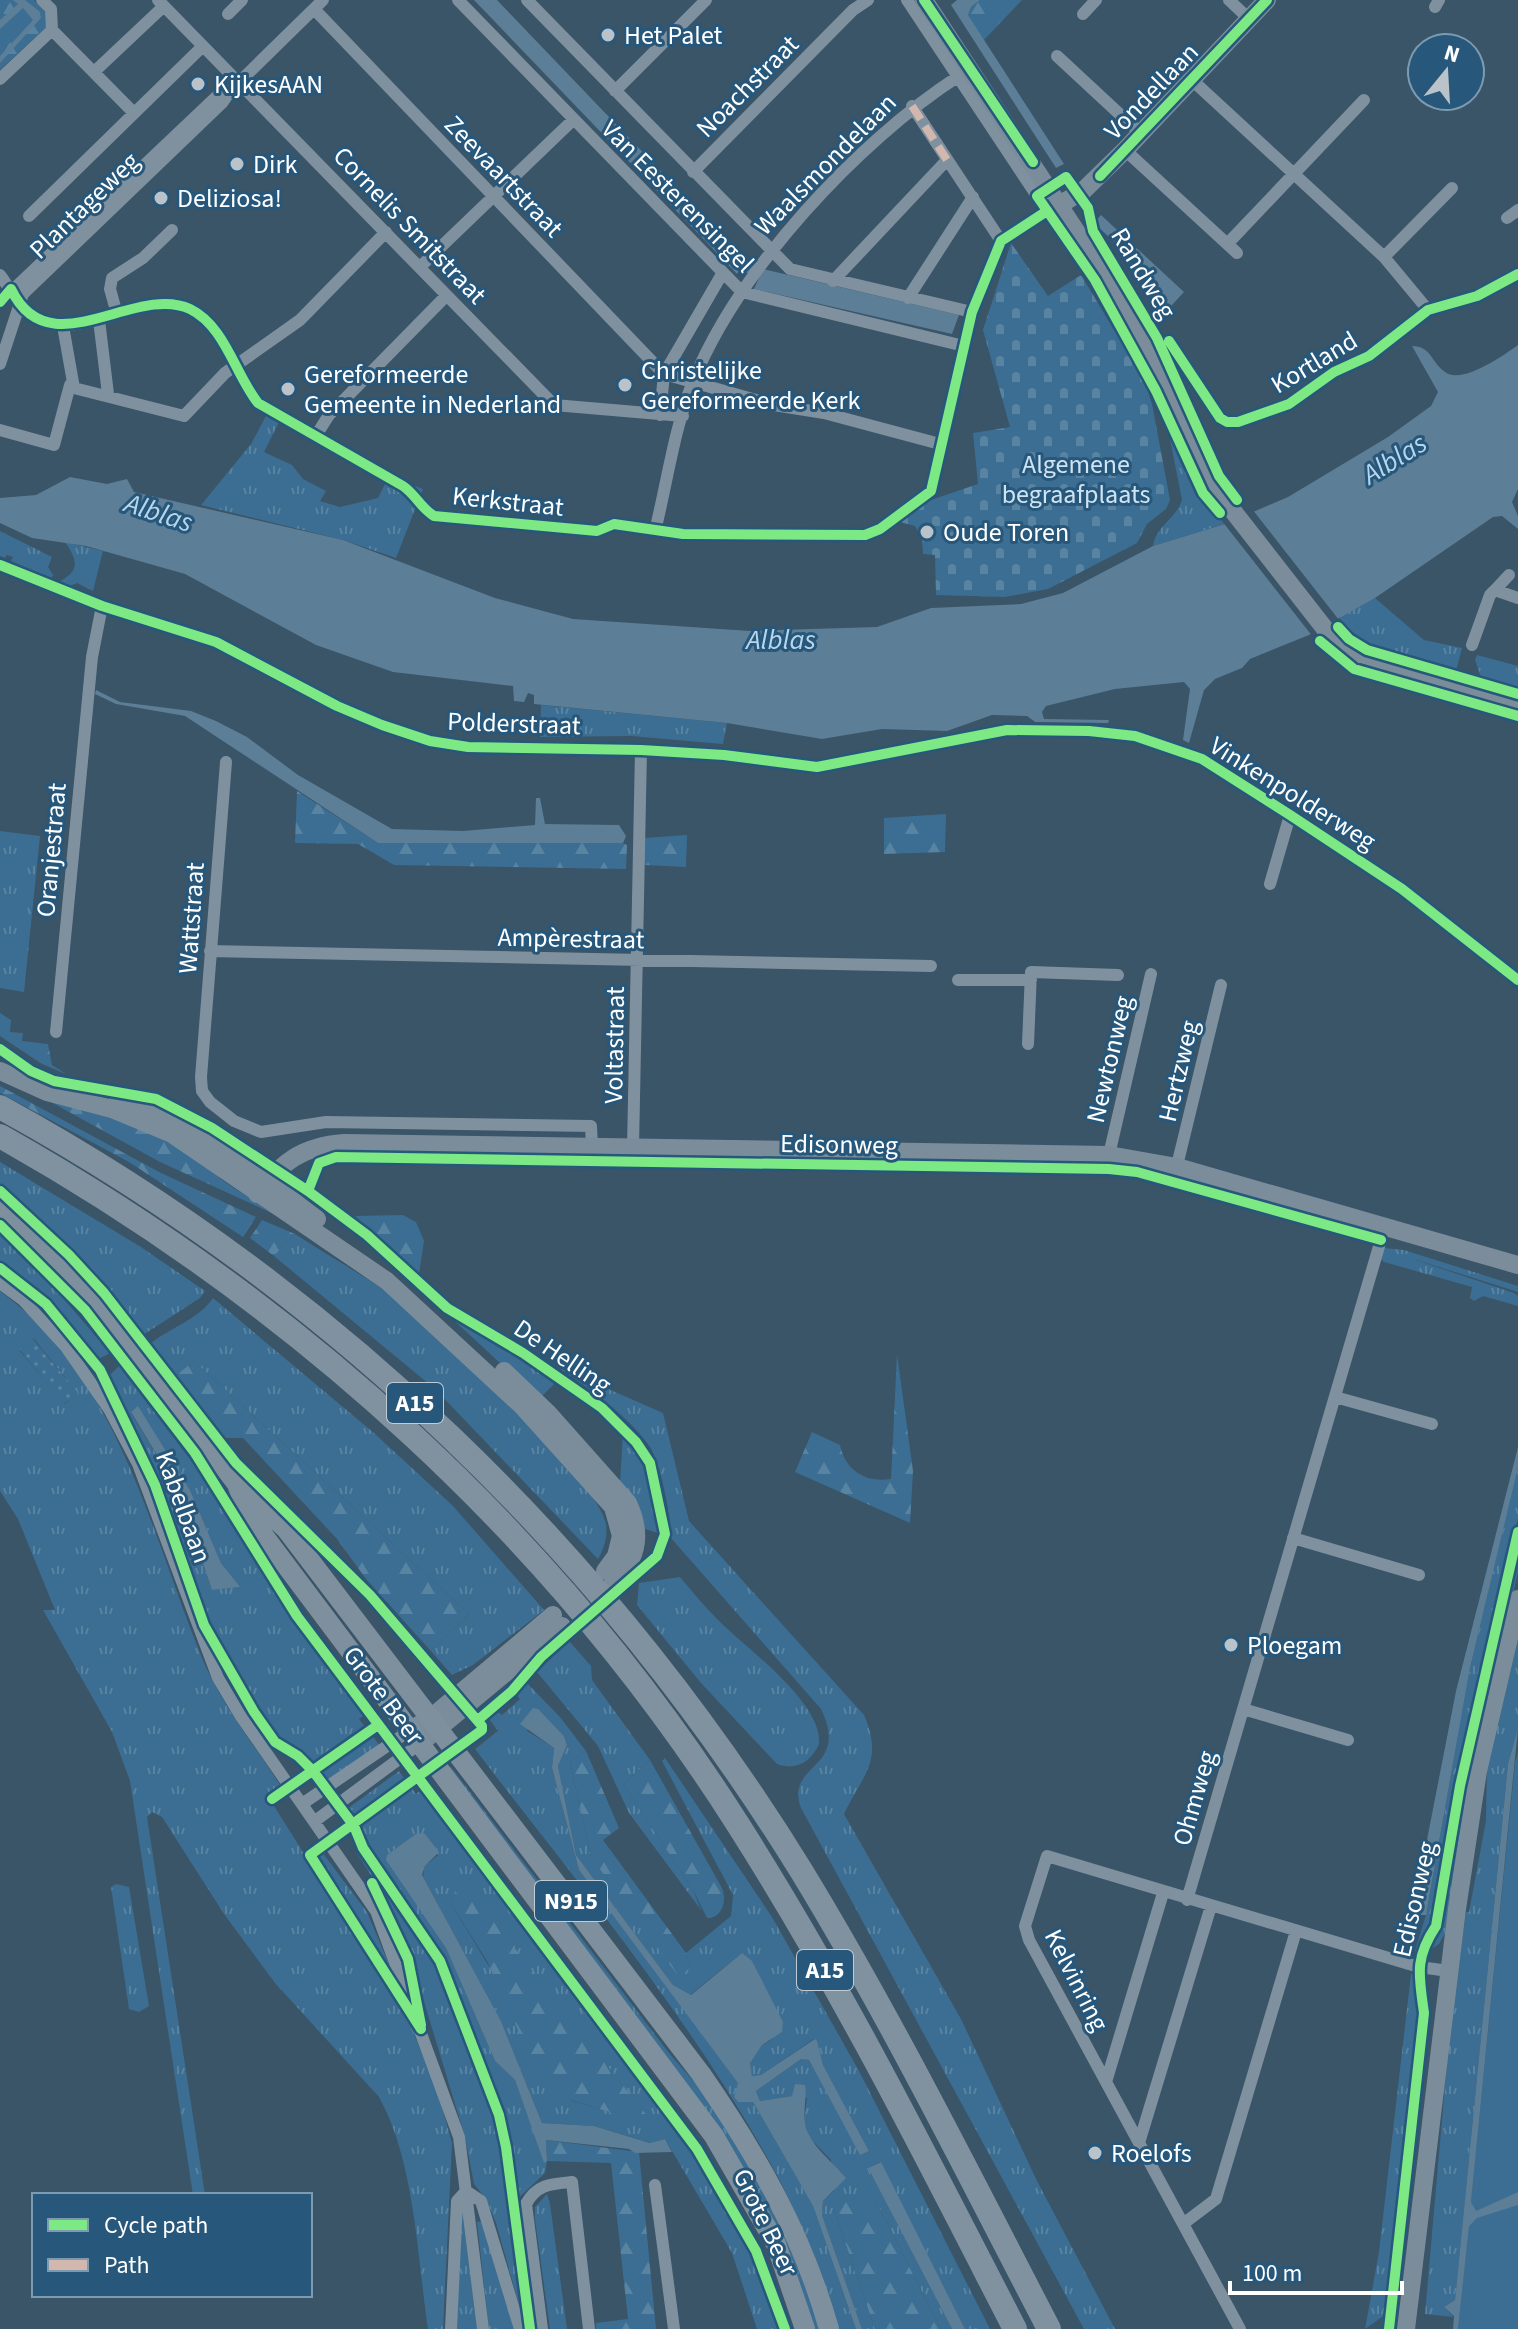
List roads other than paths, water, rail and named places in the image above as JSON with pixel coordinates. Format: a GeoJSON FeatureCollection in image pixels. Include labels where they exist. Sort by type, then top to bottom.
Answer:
{"type":"FeatureCollection","features":[{"type":"Feature","properties":{"kind":"highway","name":"A15"},"geometry":{"type":"LineString","coordinates":[[0,1107],[111,1172],[237,1256],[346,1340],[409,1396],[572,1559],[620,1616],[699,1722],[801,1872],[920,2081],[1049,2329]]}},
{"type":"Feature","properties":{"kind":"highway","name":"A15"},"geometry":{"type":"LineString","coordinates":[[0,1136],[101,1194],[283,1322],[397,1420],[552,1576],[600,1633],[701,1769],[791,1911],[881,2070],[1015,2329]]}},
{"type":"Feature","properties":{"kind":"main road","name":"Grote Beer"},"geometry":{"type":"LineString","coordinates":[[0,1207],[95,1300],[237,1484],[286,1529],[735,2121],[795,2229],[829,2329]]}},
{"type":"Feature","properties":{"kind":"main road","name":"Grote Beer"},"geometry":{"type":"LineString","coordinates":[[237,1484],[249,1516],[714,2136],[776,2244],[805,2329]]}},
{"type":"Feature","properties":{"kind":"street"},"geometry":{"type":"LineString","coordinates":[[42,0],[51,9],[52,30],[133,112]]}},
{"type":"Feature","properties":{"kind":"street"},"geometry":{"type":"LineString","coordinates":[[228,14],[242,0]]}},
{"type":"Feature","properties":{"kind":"street","name":"Van Eesterensingel"},"geometry":{"type":"LineString","coordinates":[[458,0],[742,292],[964,346]]}},
{"type":"Feature","properties":{"kind":"street","name":"Van Eesterensingel"},"geometry":{"type":"LineString","coordinates":[[527,0],[769,251],[790,269],[972,312]]}},
{"type":"Feature","properties":{"kind":"street"},"geometry":{"type":"LineString","coordinates":[[615,91],[706,0]]}},
{"type":"Feature","properties":{"kind":"street","name":"Noachstraat"},"geometry":{"type":"LineString","coordinates":[[693,172],[853,10],[868,0]]}},
{"type":"Feature","properties":{"kind":"street","name":"Randweg"},"geometry":{"type":"LineString","coordinates":[[907,0],[1054,208]]}},
{"type":"Feature","properties":{"kind":"street","name":"Randweg"},"geometry":{"type":"LineString","coordinates":[[924,0],[1054,208],[1145,344],[1208,479],[1329,634],[1345,650],[1369,664],[1518,706]]}},
{"type":"Feature","properties":{"kind":"street"},"geometry":{"type":"LineString","coordinates":[[1083,14],[1096,0]]}},
{"type":"Feature","properties":{"kind":"street"},"geometry":{"type":"LineString","coordinates":[[1229,0],[1249,19]]}},
{"type":"Feature","properties":{"kind":"street","name":"Vondellaan"},"geometry":{"type":"LineString","coordinates":[[1054,208],[1084,190],[1125,150],[1267,0]]}},
{"type":"Feature","properties":{"kind":"street"},"geometry":{"type":"LineString","coordinates":[[94,72],[161,3]]}},
{"type":"Feature","properties":{"kind":"street","name":"Cornelis Smitstraat"},"geometry":{"type":"LineString","coordinates":[[161,3],[235,85],[421,266],[446,296],[554,405],[683,416]]}},
{"type":"Feature","properties":{"kind":"street","name":"Plantageweg"},"geometry":{"type":"LineString","coordinates":[[17,302],[222,103],[235,85],[318,3]]}},
{"type":"Feature","properties":{"kind":"street","name":"Zeevaartstraat"},"geometry":{"type":"LineString","coordinates":[[318,3],[457,161],[495,196],[664,374]]}},
{"type":"Feature","properties":{"kind":"street"},"geometry":{"type":"LineString","coordinates":[[0,79],[52,30]]}},
{"type":"Feature","properties":{"kind":"street"},"geometry":{"type":"LineString","coordinates":[[29,216],[203,46]]}},
{"type":"Feature","properties":{"kind":"street"},"geometry":{"type":"LineString","coordinates":[[1057,56],[1141,134]]}},
{"type":"Feature","properties":{"kind":"street","name":"Waalsmondelaan"},"geometry":{"type":"LineString","coordinates":[[655,531],[692,383],[742,292],[769,251],[912,106],[959,76]]}},
{"type":"Feature","properties":{"kind":"street"},"geometry":{"type":"LineString","coordinates":[[1192,80],[1384,257],[1428,310]]}},
{"type":"Feature","properties":{"kind":"street","name":"Plantageweg"},"geometry":{"type":"LineString","coordinates":[[0,302],[216,97],[235,85]]}},
{"type":"Feature","properties":{"kind":"street"},"geometry":{"type":"LineString","coordinates":[[1232,239],[1364,100]]}},
{"type":"Feature","properties":{"kind":"street"},"geometry":{"type":"LineString","coordinates":[[912,106],[1001,241],[1054,208]]}},
{"type":"Feature","properties":{"kind":"street"},"geometry":{"type":"LineString","coordinates":[[421,266],[573,120]]}},
{"type":"Feature","properties":{"kind":"street"},"geometry":{"type":"LineString","coordinates":[[1125,150],[1237,253]]}},
{"type":"Feature","properties":{"kind":"street"},"geometry":{"type":"LineString","coordinates":[[833,281],[947,160]]}},
{"type":"Feature","properties":{"kind":"street"},"geometry":{"type":"LineString","coordinates":[[1384,257],[1452,188]]}},
{"type":"Feature","properties":{"kind":"street"},"geometry":{"type":"LineString","coordinates":[[908,298],[973,197]]}},
{"type":"Feature","properties":{"kind":"street"},"geometry":{"type":"LineString","coordinates":[[117,314],[110,289],[112,278],[143,258],[172,230]]}},
{"type":"Feature","properties":{"kind":"street"},"geometry":{"type":"LineString","coordinates":[[70,385],[184,416],[234,366],[300,320],[386,232]]}},
{"type":"Feature","properties":{"kind":"street","name":"Kerkstraat"},"geometry":{"type":"LineString","coordinates":[[63,326],[99,320],[160,303],[188,308],[214,327],[258,403],[403,486],[413,494],[421,508],[434,516],[597,531],[614,524],[655,531],[733,535],[865,535],[880,529],[931,491],[972,312],[1001,241]]}},
{"type":"Feature","properties":{"kind":"street"},"geometry":{"type":"LineString","coordinates":[[660,415],[664,374],[722,274]]}},
{"type":"Feature","properties":{"kind":"street","name":"Kortland"},"geometry":{"type":"LineString","coordinates":[[1174,350],[1220,418],[1238,422],[1289,404],[1334,372],[1369,356],[1428,310],[1477,296],[1518,274]]}},
{"type":"Feature","properties":{"kind":"street"},"geometry":{"type":"LineString","coordinates":[[0,275],[27,313],[63,326],[70,385],[54,445],[0,430]]}},
{"type":"Feature","properties":{"kind":"street"},"geometry":{"type":"LineString","coordinates":[[315,437],[329,415],[446,296]]}},
{"type":"Feature","properties":{"kind":"street"},"geometry":{"type":"LineString","coordinates":[[0,364],[17,302]]}},
{"type":"Feature","properties":{"kind":"street"},"geometry":{"type":"LineString","coordinates":[[99,320],[108,394]]}},
{"type":"Feature","properties":{"kind":"street"},"geometry":{"type":"LineString","coordinates":[[664,374],[940,444]]}},
{"type":"Feature","properties":{"kind":"street","name":"Polderstraat"},"geometry":{"type":"LineString","coordinates":[[0,565],[102,606],[216,642],[337,706],[411,736],[502,749],[569,746],[641,750],[724,755],[817,767],[854,763],[963,738]]}},
{"type":"Feature","properties":{"kind":"street"},"geometry":{"type":"LineString","coordinates":[[1472,645],[1484,605],[1509,575]]}},
{"type":"Feature","properties":{"kind":"street"},"geometry":{"type":"LineString","coordinates":[[1495,590],[1518,598]]}},
{"type":"Feature","properties":{"kind":"street","name":"Oranjestraat"},"geometry":{"type":"LineString","coordinates":[[56,1032],[92,657],[102,606]]}},
{"type":"Feature","properties":{"kind":"street","name":"Vinkenpolderweg"},"geometry":{"type":"LineString","coordinates":[[963,738],[1007,730],[1089,731],[1135,736],[1202,759],[1288,823],[1402,889],[1518,980]]}},
{"type":"Feature","properties":{"kind":"street","name":"Voltastraat"},"geometry":{"type":"LineString","coordinates":[[633,1148],[641,750]]}},
{"type":"Feature","properties":{"kind":"street","name":"Wattstraat"},"geometry":{"type":"LineString","coordinates":[[226,762],[202,1091],[210,1102],[253,1131],[346,1123]]}},
{"type":"Feature","properties":{"kind":"street"},"geometry":{"type":"LineString","coordinates":[[1270,884],[1288,823]]}},
{"type":"Feature","properties":{"kind":"street","name":"Ampèrestraat"},"geometry":{"type":"LineString","coordinates":[[210,951],[931,966]]}},
{"type":"Feature","properties":{"kind":"street"},"geometry":{"type":"LineString","coordinates":[[1028,1044],[1031,972],[1118,975]]}},
{"type":"Feature","properties":{"kind":"street","name":"Newtonweg"},"geometry":{"type":"LineString","coordinates":[[1109,1155],[1151,974]]}},
{"type":"Feature","properties":{"kind":"street"},"geometry":{"type":"LineString","coordinates":[[958,980],[1031,980]]}},
{"type":"Feature","properties":{"kind":"street","name":"Hertzweg"},"geometry":{"type":"LineString","coordinates":[[1175,1175],[1221,985]]}},
{"type":"Feature","properties":{"kind":"street","name":"De Helling"},"geometry":{"type":"LineString","coordinates":[[0,1071],[47,1092],[84,1101],[172,1134],[262,1189],[387,1281],[477,1361],[594,1481],[613,1507],[621,1536],[609,1576]]}},
{"type":"Feature","properties":{"kind":"street"},"geometry":{"type":"LineString","coordinates":[[344,1143],[346,1123],[591,1126],[592,1147]]}},
{"type":"Feature","properties":{"kind":"street","name":"Edisonweg"},"geometry":{"type":"LineString","coordinates":[[262,1189],[294,1155],[321,1145],[344,1143],[1109,1155],[1175,1175],[1385,1226],[1518,1265]]}},
{"type":"Feature","properties":{"kind":"street","name":"Ohmweg"},"geometry":{"type":"LineString","coordinates":[[1187,1900],[1385,1226]]}},
{"type":"Feature","properties":{"kind":"street","name":"Kabelbaan"},"geometry":{"type":"LineString","coordinates":[[0,1283],[23,1300],[58,1338],[109,1409],[154,1503],[218,1678],[376,1911],[454,2120],[483,2329]]}},
{"type":"Feature","properties":{"kind":"street"},"geometry":{"type":"LineString","coordinates":[[1335,1397],[1432,1424]]}},
{"type":"Feature","properties":{"kind":"street"},"geometry":{"type":"LineString","coordinates":[[1293,1538],[1419,1575]]}},
{"type":"Feature","properties":{"kind":"street","name":"Edisonweg"},"geometry":{"type":"LineString","coordinates":[[1406,2329],[1449,1971],[1478,1771],[1518,1599]]}},
{"type":"Feature","properties":{"kind":"street"},"geometry":{"type":"LineString","coordinates":[[302,1804],[436,1723],[557,1621]]}},
{"type":"Feature","properties":{"kind":"street"},"geometry":{"type":"LineString","coordinates":[[1243,1709],[1348,1740]]}},
{"type":"Feature","properties":{"kind":"street"},"geometry":{"type":"LineString","coordinates":[[315,1821],[417,1736]]}},
{"type":"Feature","properties":{"kind":"street","name":"Kelvinring"},"geometry":{"type":"LineString","coordinates":[[1240,2329],[1029,1940],[1025,1926],[1047,1856],[1419,1967],[1449,1971]]}},
{"type":"Feature","properties":{"kind":"street"},"geometry":{"type":"LineString","coordinates":[[1106,2082],[1163,1893]]}},
{"type":"Feature","properties":{"kind":"street"},"geometry":{"type":"LineString","coordinates":[[1139,2143],[1211,1906]]}},
{"type":"Feature","properties":{"kind":"street"},"geometry":{"type":"LineString","coordinates":[[1183,2224],[1216,2199],[1296,1931]]}},
{"type":"Feature","properties":{"kind":"street"},"geometry":{"type":"LineString","coordinates":[[542,2329],[526,2204],[532,2193],[544,2185],[572,2182],[589,2329]]}},
{"type":"Feature","properties":{"kind":"street"},"geometry":{"type":"LineString","coordinates":[[655,2185],[674,2329]]}},
{"type":"Feature","properties":{"kind":"street"},"geometry":{"type":"LineString","coordinates":[[451,2329],[457,2201],[466,2191],[481,2201],[520,2329]]}},
{"type":"Feature","properties":{"kind":"street","name":"Edisonweg"},"geometry":{"type":"LineString","coordinates":[[1416,2329],[1419,2236]]}},
{"type":"Feature","properties":{"kind":"water"},"geometry":{"type":"Polygon","coordinates":[[[13,0],[25,0],[40,12],[41,18],[0,63],[0,56],[33,20],[23,8],[0,29],[0,20],[18,4],[13,0]]]}},
{"type":"Feature","properties":{"kind":"water"},"geometry":{"type":"Polygon","coordinates":[[[474,0],[497,0],[745,259],[737,274],[474,0]]]}},
{"type":"Feature","properties":{"kind":"water"},"geometry":{"type":"Polygon","coordinates":[[[957,0],[980,0],[971,7],[968,15],[1064,164],[1056,168],[951,5],[957,0]]]}},
{"type":"Feature","properties":{"kind":"water"},"geometry":{"type":"Polygon","coordinates":[[[1101,215],[1184,292],[1160,318],[1150,299],[1158,283],[1094,223],[1101,215]]]}},
{"type":"Feature","properties":{"kind":"water"},"geometry":{"type":"Polygon","coordinates":[[[763,269],[959,315],[952,334],[754,289],[763,269]]]}},
{"type":"Feature","properties":{"kind":"water","name":"Alblas"},"geometry":{"type":"Polygon","coordinates":[[[1518,345],[1518,489],[1512,502],[1518,516],[1518,529],[1502,516],[1493,517],[1375,598],[1309,635],[1250,659],[1242,668],[1215,679],[1204,690],[1189,743],[1183,740],[1190,689],[1184,682],[1115,689],[1046,706],[1042,712],[1044,719],[1109,720],[1108,723],[1035,722],[1027,716],[992,715],[947,731],[882,729],[822,739],[727,723],[534,704],[534,695],[528,693],[524,702],[514,701],[513,686],[393,672],[316,645],[185,574],[86,546],[32,538],[0,523],[0,498],[36,495],[70,477],[107,484],[127,479],[134,492],[343,540],[495,598],[573,619],[750,631],[877,627],[931,608],[1021,604],[1063,593],[1153,546],[1225,524],[1288,497],[1388,437],[1431,406],[1438,392],[1412,346],[1423,349],[1445,372],[1462,375],[1483,367],[1518,345]]]}},
{"type":"Feature","properties":{"kind":"water"},"geometry":{"type":"Polygon","coordinates":[[[96,690],[120,702],[191,711],[216,721],[247,737],[298,775],[392,829],[463,831],[535,825],[536,798],[540,798],[545,824],[619,825],[626,836],[623,843],[378,843],[185,716],[116,704],[95,694],[96,690]]]}},
{"type":"Feature","properties":{"kind":"water"},"geometry":{"type":"Polygon","coordinates":[[[138,1406],[190,1490],[221,1563],[240,1587],[212,1590],[178,1490],[131,1412],[138,1406]]]}},
{"type":"Feature","properties":{"kind":"water"},"geometry":{"type":"Polygon","coordinates":[[[1518,1447],[1518,1468],[1470,1668],[1426,1915],[1417,1915],[1425,1850],[1456,1691],[1518,1447]]]}},
{"type":"Feature","properties":{"kind":"water"},"geometry":{"type":"Polygon","coordinates":[[[533,1708],[538,1709],[564,1736],[567,1745],[558,1766],[576,1855],[673,1985],[691,1995],[742,1953],[752,1961],[783,2022],[782,2032],[762,2045],[750,2063],[752,2076],[761,2075],[815,2039],[817,2041],[823,2065],[869,2151],[860,2155],[809,2060],[801,2059],[756,2091],[760,2101],[792,2096],[795,2084],[805,2085],[807,2131],[846,2178],[823,2201],[822,2215],[862,2329],[856,2329],[813,2206],[753,2102],[738,2102],[734,2097],[738,2083],[579,1870],[552,1768],[554,1748],[520,1724],[533,1708]]]}},
{"type":"Feature","properties":{"kind":"water"},"geometry":{"type":"Polygon","coordinates":[[[1518,1728],[1471,2202],[1476,2211],[1518,2192],[1518,2205],[1477,2218],[1469,2226],[1458,2329],[1453,2329],[1454,2316],[1444,2307],[1455,2300],[1508,1764],[1518,1728]]]}},
{"type":"Feature","properties":{"kind":"water"},"geometry":{"type":"Polygon","coordinates":[[[417,1833],[425,1834],[439,1852],[425,1866],[422,1875],[501,2021],[542,2123],[594,2126],[650,2143],[665,2139],[672,2152],[635,2153],[629,2149],[546,2140],[547,2161],[544,2163],[515,2080],[495,2061],[446,1948],[386,1860],[387,1855],[417,1833]]]}},
{"type":"Feature","properties":{"kind":"water"},"geometry":{"type":"Polygon","coordinates":[[[881,2162],[965,2329],[952,2329],[868,2168],[881,2162]]]}},
{"type":"Feature","properties":{"kind":"waterway"},"geometry":{"type":"LineString","coordinates":[[729,253],[747,267]]}},
{"type":"Feature","properties":{"kind":"place","name":"Het Palet"},"geometry":{"type":"Point","coordinates":[608,35]}},
{"type":"Feature","properties":{"kind":"place","name":"KijkesAAN"},"geometry":{"type":"Point","coordinates":[198,84]}},
{"type":"Feature","properties":{"kind":"place","name":"Dirk"},"geometry":{"type":"Point","coordinates":[237,164]}},
{"type":"Feature","properties":{"kind":"place","name":"Deliziosa!"},"geometry":{"type":"Point","coordinates":[161,198]}},
{"type":"Feature","properties":{"kind":"place","name":"Christelijke Gereformeerde Kerk"},"geometry":{"type":"Point","coordinates":[625,385]}},
{"type":"Feature","properties":{"kind":"place","name":"Gereformeerde Gemeente in Nederland"},"geometry":{"type":"Point","coordinates":[288,389]}},
{"type":"Feature","properties":{"kind":"place","name":"Oude Toren"},"geometry":{"type":"Point","coordinates":[927,532]}},
{"type":"Feature","properties":{"kind":"place","name":"Ploegam"},"geometry":{"type":"Point","coordinates":[1231,1645]}},
{"type":"Feature","properties":{"kind":"place","name":"Roelofs"},"geometry":{"type":"Point","coordinates":[1095,2153]}},
{"type":"Feature","properties":{"kind":"park label","name":"Algemene begraafplaats"},"geometry":{"type":"Point","coordinates":[1076,479]}}]}
